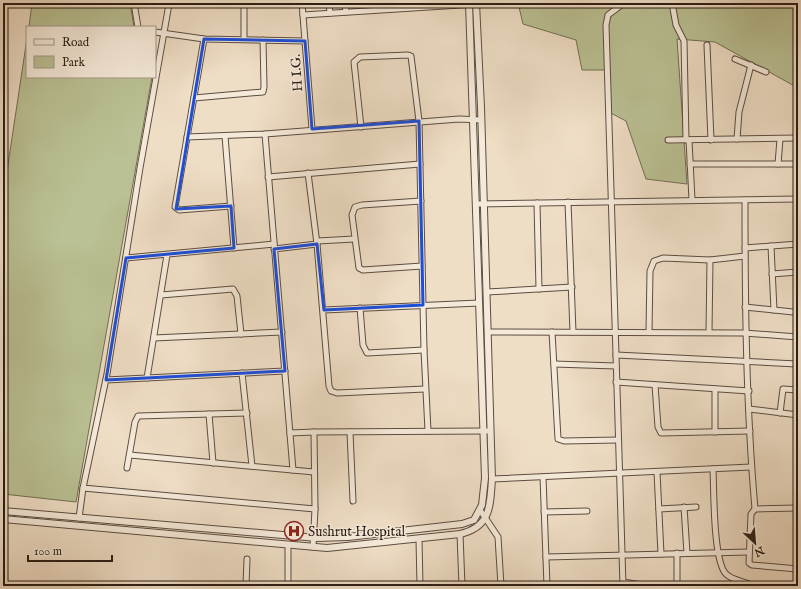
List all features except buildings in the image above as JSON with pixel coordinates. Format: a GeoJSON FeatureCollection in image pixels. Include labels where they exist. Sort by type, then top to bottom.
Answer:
{"type":"FeatureCollection","features":[{"type":"Feature","properties":{"kind":"street"},"geometry":{"type":"LineString","coordinates":[[134,3],[138,26]]}},
{"type":"Feature","properties":{"kind":"street"},"geometry":{"type":"LineString","coordinates":[[244,3],[244,39]]}},
{"type":"Feature","properties":{"kind":"street","name":"H I.G."},"geometry":{"type":"LineString","coordinates":[[302,3],[312,129]]}},
{"type":"Feature","properties":{"kind":"street"},"geometry":{"type":"LineString","coordinates":[[329,3],[330,13]]}},
{"type":"Feature","properties":{"kind":"street"},"geometry":{"type":"LineString","coordinates":[[345,3],[346,12]]}},
{"type":"Feature","properties":{"kind":"street"},"geometry":{"type":"LineString","coordinates":[[624,3],[608,15],[606,25],[617,331],[616,382],[623,584],[648,586]]}},
{"type":"Feature","properties":{"kind":"street"},"geometry":{"type":"LineString","coordinates":[[672,3],[676,25],[684,41],[692,200]]}},
{"type":"Feature","properties":{"kind":"street"},"geometry":{"type":"LineString","coordinates":[[79,518],[83,488],[106,380],[140,168],[170,4]]}},
{"type":"Feature","properties":{"kind":"street"},"geometry":{"type":"LineString","coordinates":[[303,15],[473,4]]}},
{"type":"Feature","properties":{"kind":"street"},"geometry":{"type":"LineString","coordinates":[[3,511],[314,538],[348,537],[462,524],[474,520],[480,510],[484,494],[484,431],[473,119],[473,4]]}},
{"type":"Feature","properties":{"kind":"street"},"geometry":{"type":"LineString","coordinates":[[3,518],[288,546],[337,548],[460,534],[476,529],[486,518],[490,502],[492,480],[481,120],[473,4]]}},
{"type":"Feature","properties":{"kind":"street"},"geometry":{"type":"LineString","coordinates":[[156,32],[204,38],[305,41]]}},
{"type":"Feature","properties":{"kind":"street"},"geometry":{"type":"LineString","coordinates":[[204,38],[175,203],[176,209],[231,206]]}},
{"type":"Feature","properties":{"kind":"street"},"geometry":{"type":"LineString","coordinates":[[194,98],[263,92],[263,40]]}},
{"type":"Feature","properties":{"kind":"street"},"geometry":{"type":"LineString","coordinates":[[707,45],[711,140]]}},
{"type":"Feature","properties":{"kind":"street"},"geometry":{"type":"LineString","coordinates":[[360,126],[354,62],[360,57],[411,56],[419,121],[425,389],[428,431]]}},
{"type":"Feature","properties":{"kind":"street"},"geometry":{"type":"LineString","coordinates":[[735,59],[766,72]]}},
{"type":"Feature","properties":{"kind":"street"},"geometry":{"type":"LineString","coordinates":[[737,139],[740,108],[751,66]]}},
{"type":"Feature","properties":{"kind":"street"},"geometry":{"type":"LineString","coordinates":[[187,137],[265,134],[419,121],[481,120]]}},
{"type":"Feature","properties":{"kind":"street"},"geometry":{"type":"LineString","coordinates":[[265,134],[293,470]]}},
{"type":"Feature","properties":{"kind":"street"},"geometry":{"type":"LineString","coordinates":[[225,136],[234,248]]}},
{"type":"Feature","properties":{"kind":"street"},"geometry":{"type":"LineString","coordinates":[[668,140],[798,138]]}},
{"type":"Feature","properties":{"kind":"street"},"geometry":{"type":"LineString","coordinates":[[778,164],[780,139]]}},
{"type":"Feature","properties":{"kind":"street"},"geometry":{"type":"LineString","coordinates":[[268,177],[420,164]]}},
{"type":"Feature","properties":{"kind":"street"},"geometry":{"type":"LineString","coordinates":[[690,164],[798,164]]}},
{"type":"Feature","properties":{"kind":"street"},"geometry":{"type":"LineString","coordinates":[[308,173],[324,310],[328,386],[333,392],[425,389]]}},
{"type":"Feature","properties":{"kind":"street"},"geometry":{"type":"LineString","coordinates":[[476,204],[798,199]]}},
{"type":"Feature","properties":{"kind":"street"},"geometry":{"type":"LineString","coordinates":[[745,200],[744,333],[748,360],[751,467],[754,510],[751,514],[749,562],[752,565],[798,569]]}},
{"type":"Feature","properties":{"kind":"street"},"geometry":{"type":"LineString","coordinates":[[421,201],[356,206],[352,215],[357,265],[360,269],[422,266]]}},
{"type":"Feature","properties":{"kind":"street"},"geometry":{"type":"LineString","coordinates":[[568,202],[573,332]]}},
{"type":"Feature","properties":{"kind":"street"},"geometry":{"type":"LineString","coordinates":[[537,203],[539,289]]}},
{"type":"Feature","properties":{"kind":"street"},"geometry":{"type":"LineString","coordinates":[[126,258],[234,248],[274,247],[354,239]]}},
{"type":"Feature","properties":{"kind":"street"},"geometry":{"type":"LineString","coordinates":[[745,248],[798,244]]}},
{"type":"Feature","properties":{"kind":"street"},"geometry":{"type":"LineString","coordinates":[[771,246],[774,310]]}},
{"type":"Feature","properties":{"kind":"street"},"geometry":{"type":"LineString","coordinates":[[147,378],[167,254]]}},
{"type":"Feature","properties":{"kind":"street"},"geometry":{"type":"LineString","coordinates":[[649,332],[650,270],[654,261],[663,258],[710,260],[745,256]]}},
{"type":"Feature","properties":{"kind":"street"},"geometry":{"type":"LineString","coordinates":[[710,260],[710,332]]}},
{"type":"Feature","properties":{"kind":"street"},"geometry":{"type":"LineString","coordinates":[[772,274],[798,272]]}},
{"type":"Feature","properties":{"kind":"street"},"geometry":{"type":"LineString","coordinates":[[487,292],[572,287]]}},
{"type":"Feature","properties":{"kind":"street"},"geometry":{"type":"LineString","coordinates":[[161,295],[233,289],[238,296],[241,334]]}},
{"type":"Feature","properties":{"kind":"street"},"geometry":{"type":"LineString","coordinates":[[324,310],[480,303]]}},
{"type":"Feature","properties":{"kind":"street"},"geometry":{"type":"LineString","coordinates":[[745,307],[793,312],[798,311]]}},
{"type":"Feature","properties":{"kind":"street"},"geometry":{"type":"LineString","coordinates":[[360,308],[363,345],[367,353],[424,350]]}},
{"type":"Feature","properties":{"kind":"street"},"geometry":{"type":"LineString","coordinates":[[154,338],[282,332]]}},
{"type":"Feature","properties":{"kind":"street"},"geometry":{"type":"LineString","coordinates":[[488,332],[710,332],[798,337]]}},
{"type":"Feature","properties":{"kind":"street"},"geometry":{"type":"LineString","coordinates":[[552,332],[557,436],[559,440],[618,440]]}},
{"type":"Feature","properties":{"kind":"street"},"geometry":{"type":"LineString","coordinates":[[616,355],[748,360],[797,364]]}},
{"type":"Feature","properties":{"kind":"street"},"geometry":{"type":"LineString","coordinates":[[554,364],[616,366]]}},
{"type":"Feature","properties":{"kind":"street"},"geometry":{"type":"LineString","coordinates":[[106,380],[285,371]]}},
{"type":"Feature","properties":{"kind":"street"},"geometry":{"type":"LineString","coordinates":[[242,373],[252,466]]}},
{"type":"Feature","properties":{"kind":"street"},"geometry":{"type":"LineString","coordinates":[[616,382],[749,391]]}},
{"type":"Feature","properties":{"kind":"street"},"geometry":{"type":"LineString","coordinates":[[655,385],[658,427],[661,433],[750,431]]}},
{"type":"Feature","properties":{"kind":"street"},"geometry":{"type":"LineString","coordinates":[[715,389],[715,432]]}},
{"type":"Feature","properties":{"kind":"street"},"geometry":{"type":"LineString","coordinates":[[780,412],[783,389],[798,390]]}},
{"type":"Feature","properties":{"kind":"street"},"geometry":{"type":"LineString","coordinates":[[749,409],[798,415]]}},
{"type":"Feature","properties":{"kind":"street"},"geometry":{"type":"LineString","coordinates":[[127,468],[135,422],[138,416],[246,413]]}},
{"type":"Feature","properties":{"kind":"street"},"geometry":{"type":"LineString","coordinates":[[209,414],[213,463]]}},
{"type":"Feature","properties":{"kind":"street"},"geometry":{"type":"LineString","coordinates":[[290,433],[491,431]]}},
{"type":"Feature","properties":{"kind":"street"},"geometry":{"type":"LineString","coordinates":[[313,547],[315,509],[314,432]]}},
{"type":"Feature","properties":{"kind":"street"},"geometry":{"type":"LineString","coordinates":[[350,432],[353,501]]}},
{"type":"Feature","properties":{"kind":"street"},"geometry":{"type":"LineString","coordinates":[[130,455],[314,472]]}},
{"type":"Feature","properties":{"kind":"street"},"geometry":{"type":"LineString","coordinates":[[492,480],[751,467]]}},
{"type":"Feature","properties":{"kind":"street"},"geometry":{"type":"LineString","coordinates":[[713,469],[718,552],[722,567],[727,574],[754,586]]}},
{"type":"Feature","properties":{"kind":"street"},"geometry":{"type":"LineString","coordinates":[[657,472],[661,554]]}},
{"type":"Feature","properties":{"kind":"street"},"geometry":{"type":"LineString","coordinates":[[542,477],[547,586]]}},
{"type":"Feature","properties":{"kind":"street"},"geometry":{"type":"LineString","coordinates":[[83,488],[315,509]]}},
{"type":"Feature","properties":{"kind":"street"},"geometry":{"type":"LineString","coordinates":[[659,509],[696,507]]}},
{"type":"Feature","properties":{"kind":"street"},"geometry":{"type":"LineString","coordinates":[[684,508],[687,553]]}},
{"type":"Feature","properties":{"kind":"street"},"geometry":{"type":"LineString","coordinates":[[754,510],[798,508]]}},
{"type":"Feature","properties":{"kind":"street"},"geometry":{"type":"LineString","coordinates":[[480,510],[498,537],[502,586]]}},
{"type":"Feature","properties":{"kind":"street"},"geometry":{"type":"LineString","coordinates":[[544,512],[587,510]]}},
{"type":"Feature","properties":{"kind":"street"},"geometry":{"type":"LineString","coordinates":[[71,517],[71,525]]}},
{"type":"Feature","properties":{"kind":"street"},"geometry":{"type":"LineString","coordinates":[[460,534],[462,586]]}},
{"type":"Feature","properties":{"kind":"street"},"geometry":{"type":"LineString","coordinates":[[419,539],[420,586]]}},
{"type":"Feature","properties":{"kind":"street"},"geometry":{"type":"LineString","coordinates":[[288,546],[288,586]]}},
{"type":"Feature","properties":{"kind":"street"},"geometry":{"type":"LineString","coordinates":[[546,557],[749,552]]}},
{"type":"Feature","properties":{"kind":"street"},"geometry":{"type":"LineString","coordinates":[[677,553],[677,586]]}},
{"type":"Feature","properties":{"kind":"street"},"geometry":{"type":"LineString","coordinates":[[246,586],[247,559]]}},
{"type":"Feature","properties":{"kind":"highlighted area"},"geometry":{"type":"Polygon","coordinates":[[[204,39],[305,41],[312,129],[419,121],[423,305],[324,310],[317,244],[274,249],[285,371],[106,380],[126,258],[234,248],[231,206],[176,209],[204,39]]]}},
{"type":"Feature","properties":{"kind":"green space"},"geometry":{"type":"Polygon","coordinates":[[[32,3],[130,3],[134,26],[29,26],[32,3]]]}},
{"type":"Feature","properties":{"kind":"green space"},"geometry":{"type":"Polygon","coordinates":[[[518,3],[798,3],[798,88],[715,42],[677,39],[687,184],[646,179],[626,121],[609,112],[606,70],[582,70],[576,40],[523,24],[518,3]]]}},
{"type":"Feature","properties":{"kind":"green space"},"geometry":{"type":"Polygon","coordinates":[[[26,45],[26,78],[152,78],[76,502],[3,494],[3,198],[26,45]]]}},
{"type":"Feature","properties":{"kind":"place","name":"Sushrut Hospital"},"geometry":{"type":"Point","coordinates":[294,531]}}]}
